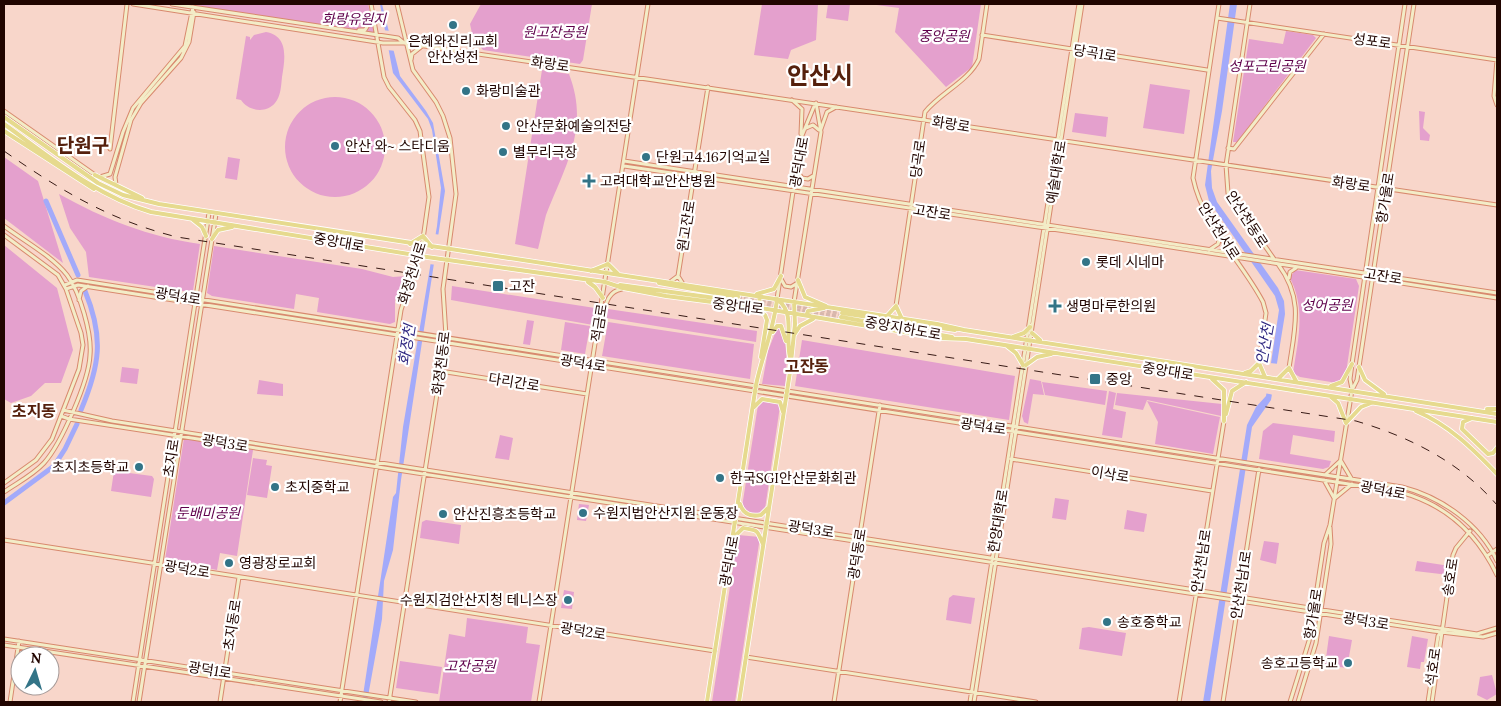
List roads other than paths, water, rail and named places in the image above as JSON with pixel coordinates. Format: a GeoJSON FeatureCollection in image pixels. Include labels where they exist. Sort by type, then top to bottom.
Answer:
{"type":"FeatureCollection","features":[{"type":"Feature","properties":{"kind":"main road","name":"중앙대로"},"geometry":{"type":"LineString","coordinates":[[4,117],[98,182],[123,195],[150,202],[409,244],[902,318],[1012,338],[1479,409],[1497,414]]}},
{"type":"Feature","properties":{"kind":"main road","name":"중앙대로"},"geometry":{"type":"LineString","coordinates":[[4,124],[103,192],[134,207],[208,222],[243,226],[427,257],[605,282],[625,289],[742,307],[776,310],[794,315],[939,338],[966,339],[1497,422]]}},
{"type":"Feature","properties":{"kind":"main road"},"geometry":{"type":"LineString","coordinates":[[4,130],[87,186],[103,192]]}},
{"type":"Feature","properties":{"kind":"main road"},"geometry":{"type":"LineString","coordinates":[[95,175],[150,202]]}},
{"type":"Feature","properties":{"kind":"main road"},"geometry":{"type":"LineString","coordinates":[[190,218],[202,227],[206,236]]}},
{"type":"Feature","properties":{"kind":"main road"},"geometry":{"type":"LineString","coordinates":[[212,239],[223,228],[243,226]]}},
{"type":"Feature","properties":{"kind":"main road"},"geometry":{"type":"LineString","coordinates":[[409,244],[424,236],[430,246]]}},
{"type":"Feature","properties":{"kind":"main road"},"geometry":{"type":"LineString","coordinates":[[591,271],[608,264],[620,276]]}},
{"type":"Feature","properties":{"kind":"main road"},"geometry":{"type":"LineString","coordinates":[[742,307],[752,306],[760,302],[760,299],[756,296],[774,289],[780,276]]}},
{"type":"Feature","properties":{"kind":"main road"},"geometry":{"type":"LineString","coordinates":[[586,280],[595,287],[603,298]]}},
{"type":"Feature","properties":{"kind":"main road"},"geometry":{"type":"LineString","coordinates":[[798,280],[805,296],[828,308]]}},
{"type":"Feature","properties":{"kind":"main road"},"geometry":{"type":"LineString","coordinates":[[616,285],[737,299],[649,281]]}},
{"type":"Feature","properties":{"kind":"main road"},"geometry":{"type":"LineString","coordinates":[[777,299],[788,313],[787,345]]}},
{"type":"Feature","properties":{"kind":"main road","name":"광덕대로"},"geometry":{"type":"LineString","coordinates":[[707,702],[754,408],[756,385],[761,360],[771,335],[777,299]]}},
{"type":"Feature","properties":{"kind":"main road","name":"광덕대로"},"geometry":{"type":"LineString","coordinates":[[739,702],[784,414],[791,360],[794,302]]}},
{"type":"Feature","properties":{"kind":"main road"},"geometry":{"type":"LineString","coordinates":[[886,316],[896,306],[902,318]]}},
{"type":"Feature","properties":{"kind":"main road"},"geometry":{"type":"LineString","coordinates":[[756,308],[765,315],[767,320],[761,360]]}},
{"type":"Feature","properties":{"kind":"main road"},"geometry":{"type":"LineString","coordinates":[[814,318],[808,315],[808,311],[828,308]]}},
{"type":"Feature","properties":{"kind":"main road","name":"중앙지하도로"},"geometry":{"type":"LineString","coordinates":[[964,330],[940,329],[841,315],[966,339]]}},
{"type":"Feature","properties":{"kind":"main road"},"geometry":{"type":"LineString","coordinates":[[793,337],[800,326],[814,318]]}},
{"type":"Feature","properties":{"kind":"main road"},"geometry":{"type":"LineString","coordinates":[[771,335],[776,327],[781,326],[791,360]]}},
{"type":"Feature","properties":{"kind":"main road"},"geometry":{"type":"LineString","coordinates":[[1012,338],[1024,333],[1030,327]]}},
{"type":"Feature","properties":{"kind":"main road"},"geometry":{"type":"LineString","coordinates":[[1032,333],[1039,340],[1054,344]]}},
{"type":"Feature","properties":{"kind":"main road"},"geometry":{"type":"LineString","coordinates":[[1005,345],[1016,353],[1024,365],[1037,357],[1055,353]]}},
{"type":"Feature","properties":{"kind":"main road"},"geometry":{"type":"LineString","coordinates":[[1243,373],[1251,371],[1259,363],[1263,376]]}},
{"type":"Feature","properties":{"kind":"main road"},"geometry":{"type":"LineString","coordinates":[[1331,386],[1344,379],[1352,364]]}},
{"type":"Feature","properties":{"kind":"main road"},"geometry":{"type":"LineString","coordinates":[[1359,367],[1365,380],[1386,395]]}},
{"type":"Feature","properties":{"kind":"main road"},"geometry":{"type":"LineString","coordinates":[[1281,378],[1290,368],[1296,382]]}},
{"type":"Feature","properties":{"kind":"main road"},"geometry":{"type":"LineString","coordinates":[[1210,378],[1221,385],[1224,390],[1224,421]]}},
{"type":"Feature","properties":{"kind":"main road"},"geometry":{"type":"LineString","coordinates":[[1224,421],[1232,390],[1246,382]]}},
{"type":"Feature","properties":{"kind":"main road"},"geometry":{"type":"LineString","coordinates":[[1300,391],[1304,386],[1302,382]]}},
{"type":"Feature","properties":{"kind":"main road"},"geometry":{"type":"LineString","coordinates":[[1330,395],[1338,404],[1346,422],[1361,407],[1374,403]]}},
{"type":"Feature","properties":{"kind":"main road"},"geometry":{"type":"LineString","coordinates":[[754,408],[762,399],[776,400],[780,402],[784,414]]}},
{"type":"Feature","properties":{"kind":"main road"},"geometry":{"type":"LineString","coordinates":[[1412,409],[1443,424],[1460,436],[1497,474]]}},
{"type":"Feature","properties":{"kind":"main road"},"geometry":{"type":"LineString","coordinates":[[1479,409],[1497,409]]}},
{"type":"Feature","properties":{"kind":"main road"},"geometry":{"type":"LineString","coordinates":[[1474,418],[1463,422],[1462,429],[1481,448],[1491,454],[1497,448]]}},
{"type":"Feature","properties":{"kind":"main road"},"geometry":{"type":"LineString","coordinates":[[1477,453],[1477,449],[1481,448]]}},
{"type":"Feature","properties":{"kind":"main road"},"geometry":{"type":"LineString","coordinates":[[739,502],[743,511],[747,514],[761,515],[770,507]]}},
{"type":"Feature","properties":{"kind":"main road"},"geometry":{"type":"LineString","coordinates":[[733,538],[741,529],[756,530],[761,534],[763,544]]}},
{"type":"Feature","properties":{"kind":"street"},"geometry":{"type":"LineString","coordinates":[[110,149],[127,4]]}},
{"type":"Feature","properties":{"kind":"street"},"geometry":{"type":"LineString","coordinates":[[133,4],[383,43],[399,44],[404,42]]}},
{"type":"Feature","properties":{"kind":"street","name":"화랑로"},"geometry":{"type":"LineString","coordinates":[[172,4],[398,38],[404,42],[422,45],[1497,205]]}},
{"type":"Feature","properties":{"kind":"street","name":"화정천서로"},"geometry":{"type":"LineString","coordinates":[[340,702],[398,328],[403,300],[422,246],[429,187],[421,139],[415,120],[386,82],[379,58],[371,4]]}},
{"type":"Feature","properties":{"kind":"street","name":"화정천동로"},"geometry":{"type":"LineString","coordinates":[[389,700],[446,336],[443,295],[456,194],[450,138],[436,102],[419,82],[410,62],[397,4]]}},
{"type":"Feature","properties":{"kind":"street","name":"적금로"},"geometry":{"type":"LineString","coordinates":[[539,702],[648,4]]}},
{"type":"Feature","properties":{"kind":"street","name":"당곡로"},"geometry":{"type":"LineString","coordinates":[[896,306],[925,112],[936,99],[975,67],[987,4]]}},
{"type":"Feature","properties":{"kind":"street","name":"예술대학로"},"geometry":{"type":"LineString","coordinates":[[1029,340],[1080,4]]}},
{"type":"Feature","properties":{"kind":"street","name":"안산천서로"},"geometry":{"type":"LineString","coordinates":[[1219,4],[1207,70],[1193,178],[1196,194],[1220,236],[1255,287],[1265,309],[1259,363]]}},
{"type":"Feature","properties":{"kind":"street","name":"안산천동로"},"geometry":{"type":"LineString","coordinates":[[1250,4],[1228,148],[1226,166],[1228,193],[1288,279],[1297,310],[1290,368]]}},
{"type":"Feature","properties":{"kind":"street","name":"항가울로"},"geometry":{"type":"LineString","coordinates":[[1352,390],[1350,379],[1364,276],[1405,4]]}},
{"type":"Feature","properties":{"kind":"street","name":"항가울로"},"geometry":{"type":"LineString","coordinates":[[1290,702],[1303,665],[1314,610],[1324,543],[1335,499],[1350,399],[1357,380],[1414,4]]}},
{"type":"Feature","properties":{"kind":"street"},"geometry":{"type":"LineString","coordinates":[[4,111],[95,175],[100,177],[110,174],[123,132],[133,108],[185,46],[193,7]]}},
{"type":"Feature","properties":{"kind":"street"},"geometry":{"type":"LineString","coordinates":[[116,186],[114,177],[131,120],[141,103],[184,54],[189,42],[192,13]]}},
{"type":"Feature","properties":{"kind":"street"},"geometry":{"type":"LineString","coordinates":[[349,31],[365,30],[373,16]]}},
{"type":"Feature","properties":{"kind":"street","name":"성포로"},"geometry":{"type":"LineString","coordinates":[[1217,18],[1497,60]]}},
{"type":"Feature","properties":{"kind":"street"},"geometry":{"type":"LineString","coordinates":[[1228,148],[1234,149],[1324,34]]}},
{"type":"Feature","properties":{"kind":"street","name":"당곡1로"},"geometry":{"type":"LineString","coordinates":[[982,35],[1207,70]]}},
{"type":"Feature","properties":{"kind":"street"},"geometry":{"type":"LineString","coordinates":[[410,62],[412,54],[422,45]]}},
{"type":"Feature","properties":{"kind":"street"},"geometry":{"type":"LineString","coordinates":[[1497,60],[1494,96],[1497,105]]}},
{"type":"Feature","properties":{"kind":"street","name":"원고잔로"},"geometry":{"type":"LineString","coordinates":[[678,276],[708,87]]}},
{"type":"Feature","properties":{"kind":"street"},"geometry":{"type":"LineString","coordinates":[[792,100],[802,109],[801,138]]}},
{"type":"Feature","properties":{"kind":"street","name":"광덕대로"},"geometry":{"type":"LineString","coordinates":[[777,299],[801,138],[816,103]]}},
{"type":"Feature","properties":{"kind":"street","name":"광덕대로"},"geometry":{"type":"LineString","coordinates":[[794,302],[821,132],[816,103]]}},
{"type":"Feature","properties":{"kind":"street"},"geometry":{"type":"LineString","coordinates":[[804,130],[808,126],[813,125],[821,132],[827,112],[838,106]]}},
{"type":"Feature","properties":{"kind":"street","name":"고잔로"},"geometry":{"type":"LineString","coordinates":[[624,163],[1364,276]]}},
{"type":"Feature","properties":{"kind":"street"},"geometry":{"type":"LineString","coordinates":[[797,170],[800,177],[805,178],[811,178],[814,173]]}},
{"type":"Feature","properties":{"kind":"street","name":"초지로"},"geometry":{"type":"LineString","coordinates":[[133,702],[209,213]]}},
{"type":"Feature","properties":{"kind":"street","name":"초지로"},"geometry":{"type":"LineString","coordinates":[[139,702],[216,214]]}},
{"type":"Feature","properties":{"kind":"street"},"geometry":{"type":"LineString","coordinates":[[4,226],[51,260],[72,284],[89,333],[90,356],[71,414],[60,440],[42,465],[4,492]]}},
{"type":"Feature","properties":{"kind":"street","name":"예술대학로"},"geometry":{"type":"LineString","coordinates":[[1029,340],[1032,333],[1046,227]]}},
{"type":"Feature","properties":{"kind":"street","name":"고잔로"},"geometry":{"type":"LineString","coordinates":[[1046,227],[1231,253]]}},
{"type":"Feature","properties":{"kind":"street"},"geometry":{"type":"LineString","coordinates":[[4,235],[58,275],[65,287],[82,333],[83,345],[79,369],[46,450],[36,460],[4,483]]}},
{"type":"Feature","properties":{"kind":"street"},"geometry":{"type":"LineString","coordinates":[[1210,250],[1218,244],[1220,236]]}},
{"type":"Feature","properties":{"kind":"street"},"geometry":{"type":"LineString","coordinates":[[1235,256],[1269,261]]}},
{"type":"Feature","properties":{"kind":"street","name":"고잔로"},"geometry":{"type":"LineString","coordinates":[[1276,262],[1297,268],[1497,293]]}},
{"type":"Feature","properties":{"kind":"street"},"geometry":{"type":"LineString","coordinates":[[1288,279],[1290,272],[1297,268]]}},
{"type":"Feature","properties":{"kind":"street"},"geometry":{"type":"LineString","coordinates":[[670,282],[678,276],[683,284]]}},
{"type":"Feature","properties":{"kind":"street"},"geometry":{"type":"LineString","coordinates":[[780,276],[783,285],[788,287],[794,286],[798,280]]}},
{"type":"Feature","properties":{"kind":"street","name":"고잔로"},"geometry":{"type":"LineString","coordinates":[[1374,277],[1497,298]]}},
{"type":"Feature","properties":{"kind":"street","name":"광덕4로"},"geometry":{"type":"LineString","coordinates":[[72,284],[77,280],[398,334],[880,411],[1230,462],[1414,496],[1442,510],[1470,531],[1497,575]]}},
{"type":"Feature","properties":{"kind":"street"},"geometry":{"type":"LineString","coordinates":[[65,287],[72,284]]}},
{"type":"Feature","properties":{"kind":"street","name":"광덕4로"},"geometry":{"type":"LineString","coordinates":[[72,284],[195,304],[202,302],[398,328],[787,389],[1216,460]]}},
{"type":"Feature","properties":{"kind":"street"},"geometry":{"type":"LineString","coordinates":[[78,301],[81,291],[88,286]]}},
{"type":"Feature","properties":{"kind":"street","name":"적금로"},"geometry":{"type":"LineString","coordinates":[[598,330],[606,309],[607,298],[610,294],[625,289]]}},
{"type":"Feature","properties":{"kind":"street","name":"한양대학로"},"geometry":{"type":"LineString","coordinates":[[970,702],[1029,340]]}},
{"type":"Feature","properties":{"kind":"street","name":"다리간로"},"geometry":{"type":"LineString","coordinates":[[440,371],[587,394]]}},
{"type":"Feature","properties":{"kind":"street","name":"광덕동로"},"geometry":{"type":"LineString","coordinates":[[834,702],[880,405]]}},
{"type":"Feature","properties":{"kind":"street","name":"광덕3로"},"geometry":{"type":"LineString","coordinates":[[63,410],[71,414],[378,464]]}},
{"type":"Feature","properties":{"kind":"street","name":"광덕3로"},"geometry":{"type":"LineString","coordinates":[[61,416],[68,419],[412,469],[1196,591],[1483,638],[1497,634]]}},
{"type":"Feature","properties":{"kind":"street","name":"안산천남로"},"geometry":{"type":"LineString","coordinates":[[1179,702],[1216,460],[1224,421]]}},
{"type":"Feature","properties":{"kind":"street","name":"이삭로"},"geometry":{"type":"LineString","coordinates":[[1010,459],[1212,491]]}},
{"type":"Feature","properties":{"kind":"street"},"geometry":{"type":"LineString","coordinates":[[1325,474],[1340,461],[1352,478]]}},
{"type":"Feature","properties":{"kind":"street","name":"광덕4로"},"geometry":{"type":"LineString","coordinates":[[1257,467],[1352,478],[1421,492],[1437,500],[1466,521],[1480,535],[1493,552],[1497,561]]}},
{"type":"Feature","properties":{"kind":"street","name":"안산천남1로"},"geometry":{"type":"LineString","coordinates":[[1223,702],[1257,467]]}},
{"type":"Feature","properties":{"kind":"street"},"geometry":{"type":"LineString","coordinates":[[1322,479],[1328,484],[1335,499],[1352,484]]}},
{"type":"Feature","properties":{"kind":"street","name":"항가울로"},"geometry":{"type":"LineString","coordinates":[[1298,702],[1310,667],[1321,611],[1331,544],[1330,524]]}},
{"type":"Feature","properties":{"kind":"street","name":"송호로"},"geometry":{"type":"LineString","coordinates":[[1441,630],[1453,555],[1459,543],[1470,531]]}},
{"type":"Feature","properties":{"kind":"street","name":"광덕2로"},"geometry":{"type":"LineString","coordinates":[[4,540],[715,651]]}},
{"type":"Feature","properties":{"kind":"street"},"geometry":{"type":"LineString","coordinates":[[1487,556],[1497,549]]}},
{"type":"Feature","properties":{"kind":"street","name":"초지동로"},"geometry":{"type":"LineString","coordinates":[[220,702],[239,577]]}},
{"type":"Feature","properties":{"kind":"street","name":"광덕3로"},"geometry":{"type":"LineString","coordinates":[[1441,630],[1477,634],[1497,628]]}},
{"type":"Feature","properties":{"kind":"street","name":"석호로"},"geometry":{"type":"LineString","coordinates":[[1428,702],[1438,636],[1441,630]]}},
{"type":"Feature","properties":{"kind":"street","name":"석호로"},"geometry":{"type":"LineString","coordinates":[[1432,702],[1441,630]]}},
{"type":"Feature","properties":{"kind":"street","name":"광덕1로"},"geometry":{"type":"LineString","coordinates":[[4,639],[342,690],[389,700],[416,702]]}},
{"type":"Feature","properties":{"kind":"street"},"geometry":{"type":"LineString","coordinates":[[18,646],[19,641]]}},
{"type":"Feature","properties":{"kind":"street","name":"광덕1로"},"geometry":{"type":"LineString","coordinates":[[60,653],[378,702]]}},
{"type":"Feature","properties":{"kind":"street"},"geometry":{"type":"LineString","coordinates":[[746,657],[1036,702]]}},
{"type":"Feature","properties":{"kind":"street","name":"한양대학로"},"geometry":{"type":"LineString","coordinates":[[973,692],[974,702]]}},
{"type":"Feature","properties":{"kind":"water"},"geometry":{"type":"Polygon","coordinates":[[[380,4],[382,4],[400,76],[433,123],[445,191],[401,480],[393,550],[384,581],[382,619],[367,702],[362,702],[393,497],[396,493],[403,427],[437,226],[441,188],[432,130],[428,119],[393,73],[380,4]]]}},
{"type":"Feature","properties":{"kind":"water"},"geometry":{"type":"Polygon","coordinates":[[[1230,4],[1237,4],[1222,111],[1211,171],[1212,188],[1217,202],[1278,288],[1284,301],[1285,314],[1271,400],[1252,427],[1210,702],[1203,702],[1247,425],[1256,407],[1266,396],[1279,310],[1275,296],[1209,201],[1205,185],[1230,4]]]}},
{"type":"Feature","properties":{"kind":"waterway"},"geometry":{"type":"LineString","coordinates":[[46,201],[78,275]]}},
{"type":"Feature","properties":{"kind":"waterway"},"geometry":{"type":"LineString","coordinates":[[81,410],[96,365],[97,351],[95,323],[85,291]]}},
{"type":"Feature","properties":{"kind":"waterway"},"geometry":{"type":"LineString","coordinates":[[4,503],[54,466],[77,424]]}},
{"type":"Feature","properties":{"kind":"tunnel"},"geometry":{"type":"LineString","coordinates":[[738,297],[842,313]]}},
{"type":"Feature","properties":{"kind":"tunnel"},"geometry":{"type":"LineString","coordinates":[[737,301],[841,317]]}},
{"type":"Feature","properties":{"kind":"railway"},"geometry":{"type":"LineString","coordinates":[[4,151],[65,191],[107,213],[177,237],[1356,421],[1396,435],[1433,453],[1467,476],[1497,505]]}},
{"type":"Feature","properties":{"kind":"place","name":"은혜와진리교회 안산성전"},"geometry":{"type":"Point","coordinates":[453,25]}},
{"type":"Feature","properties":{"kind":"place","name":"화랑미술관"},"geometry":{"type":"Point","coordinates":[466,91]}},
{"type":"Feature","properties":{"kind":"place","name":"안산문화예술의전당"},"geometry":{"type":"Point","coordinates":[506,126]}},
{"type":"Feature","properties":{"kind":"place","name":"안산 와~ 스타디움"},"geometry":{"type":"Point","coordinates":[335,146]}},
{"type":"Feature","properties":{"kind":"place","name":"별무리극장"},"geometry":{"type":"Point","coordinates":[503,152]}},
{"type":"Feature","properties":{"kind":"place","name":"단원고4.16기억교실"},"geometry":{"type":"Point","coordinates":[646,157]}},
{"type":"Feature","properties":{"kind":"place","name":"고려대학교안산병원"},"geometry":{"type":"Point","coordinates":[589,181]}},
{"type":"Feature","properties":{"kind":"place","name":"롯데 시네마"},"geometry":{"type":"Point","coordinates":[1086,262]}},
{"type":"Feature","properties":{"kind":"place","name":"고잔"},"geometry":{"type":"Point","coordinates":[498,286]}},
{"type":"Feature","properties":{"kind":"place","name":"생명마루한의원"},"geometry":{"type":"Point","coordinates":[1055,306]}},
{"type":"Feature","properties":{"kind":"place","name":"중앙"},"geometry":{"type":"Point","coordinates":[1095,379]}},
{"type":"Feature","properties":{"kind":"place","name":"초지초등학교"},"geometry":{"type":"Point","coordinates":[139,467]}},
{"type":"Feature","properties":{"kind":"place","name":"한국SGI안산문화회관"},"geometry":{"type":"Point","coordinates":[720,478]}},
{"type":"Feature","properties":{"kind":"place","name":"초지중학교"},"geometry":{"type":"Point","coordinates":[275,487]}},
{"type":"Feature","properties":{"kind":"place","name":"수원지법안산지원 운동장"},"geometry":{"type":"Point","coordinates":[583,513]}},
{"type":"Feature","properties":{"kind":"place","name":"안산진흥초등학교"},"geometry":{"type":"Point","coordinates":[443,514]}},
{"type":"Feature","properties":{"kind":"place","name":"영광장로교회"},"geometry":{"type":"Point","coordinates":[229,563]}},
{"type":"Feature","properties":{"kind":"place","name":"수원지검안산지청 테니스장"},"geometry":{"type":"Point","coordinates":[568,600]}},
{"type":"Feature","properties":{"kind":"place","name":"송호중학교"},"geometry":{"type":"Point","coordinates":[1107,622]}},
{"type":"Feature","properties":{"kind":"place","name":"송호고등학교"},"geometry":{"type":"Point","coordinates":[1348,663]}},
{"type":"Feature","properties":{"kind":"district","name":"안산시"},"geometry":{"type":"Point","coordinates":[820,76]}},
{"type":"Feature","properties":{"kind":"district","name":"단원구"},"geometry":{"type":"Point","coordinates":[83,145]}},
{"type":"Feature","properties":{"kind":"district","name":"고잔동"},"geometry":{"type":"Point","coordinates":[807,366]}},
{"type":"Feature","properties":{"kind":"district","name":"초지동"},"geometry":{"type":"Point","coordinates":[34,411]}},
{"type":"Feature","properties":{"kind":"park label","name":"화랑유원지"},"geometry":{"type":"Point","coordinates":[354,19]}},
{"type":"Feature","properties":{"kind":"park label","name":"원고잔공원"},"geometry":{"type":"Point","coordinates":[555,32]}},
{"type":"Feature","properties":{"kind":"park label","name":"중앙공원"},"geometry":{"type":"Point","coordinates":[944,36]}},
{"type":"Feature","properties":{"kind":"park label","name":"성포근린공원"},"geometry":{"type":"Point","coordinates":[1267,66]}},
{"type":"Feature","properties":{"kind":"park label","name":"성어공원"},"geometry":{"type":"Point","coordinates":[1327,305]}},
{"type":"Feature","properties":{"kind":"park label","name":"둔배미공원"},"geometry":{"type":"Point","coordinates":[208,513]}},
{"type":"Feature","properties":{"kind":"park label","name":"고잔공원"},"geometry":{"type":"Point","coordinates":[470,666]}},
{"type":"Feature","properties":{"kind":"water label","name":"안산천"},"geometry":{"type":"Point","coordinates":[1265,344]}},
{"type":"Feature","properties":{"kind":"water label","name":"화정천"},"geometry":{"type":"Point","coordinates":[407,345]}}]}
